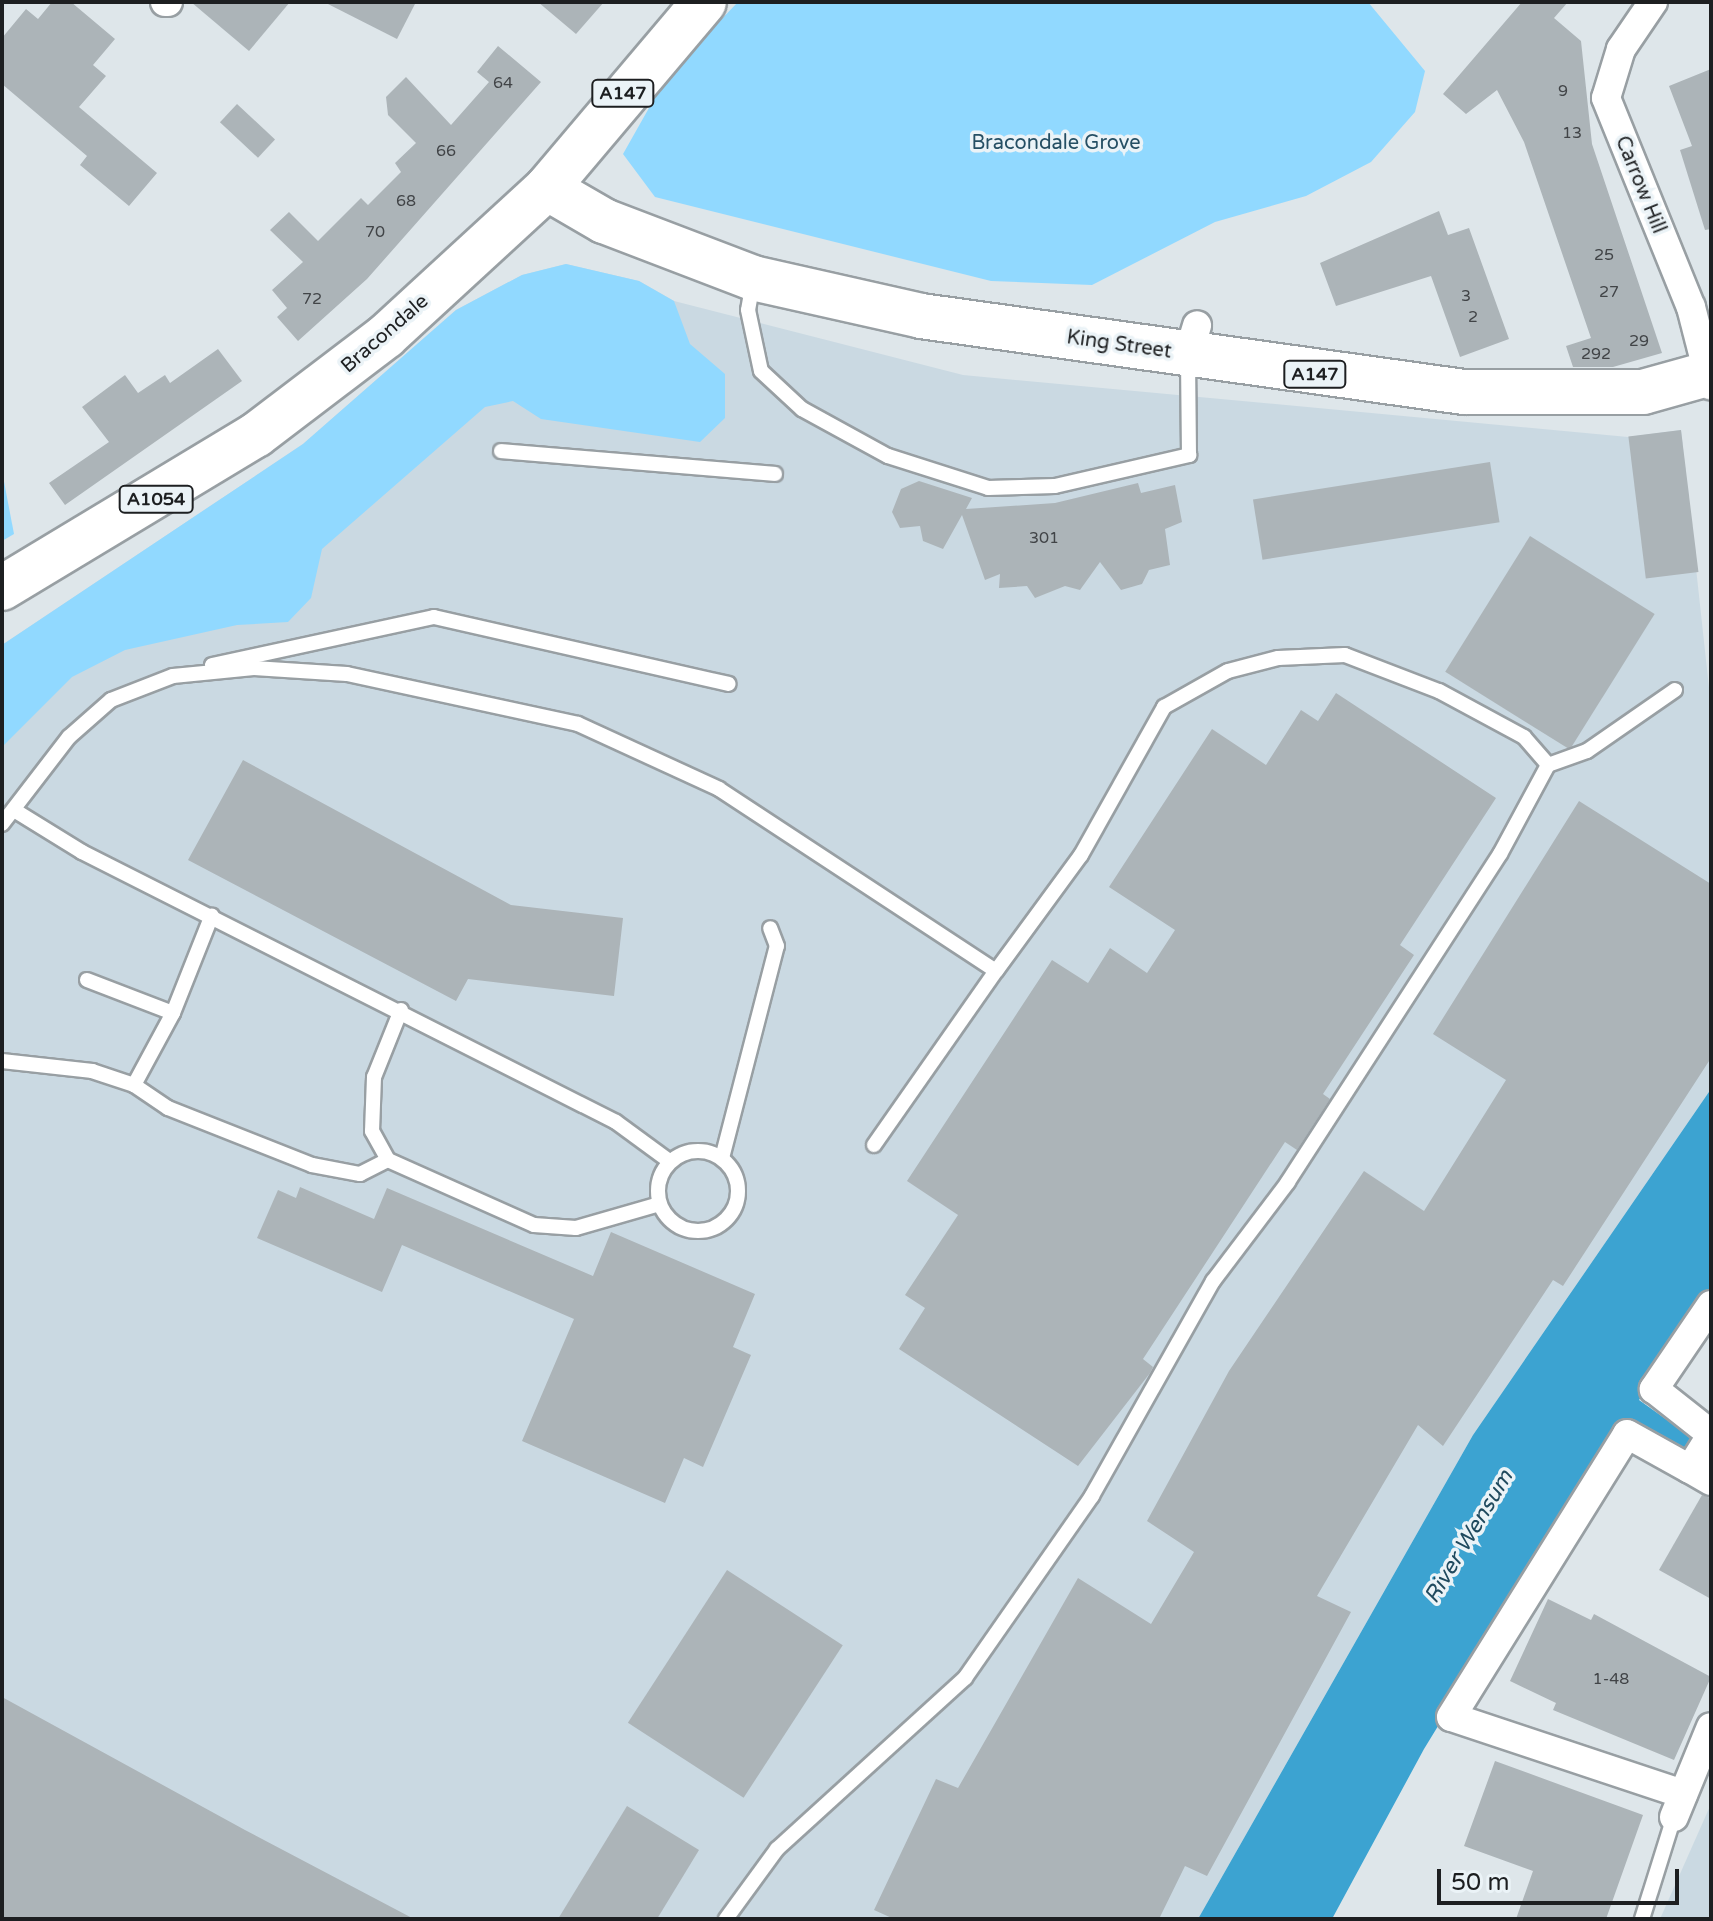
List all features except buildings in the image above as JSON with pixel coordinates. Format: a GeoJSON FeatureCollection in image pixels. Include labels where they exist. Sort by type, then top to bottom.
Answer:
{"type":"FeatureCollection","features":[{"type":"Feature","properties":{"kind":"main road","name":"Bracondale"},"geometry":{"type":"LineString","coordinates":[[2,588],[304,401],[547,188],[704,2]]}},
{"type":"Feature","properties":{"kind":"main road","name":"King Street"},"geometry":{"type":"LineString","coordinates":[[547,188],[604,221],[753,278],[921,316],[1192,340],[1464,392],[1572,397],[1643,392],[1710,378]]}},
{"type":"Feature","properties":{"kind":"street","name":"Carrow Hill"},"geometry":{"type":"LineString","coordinates":[[1653,2],[1621,49],[1606,98],[1691,307],[1710,378]]}},
{"type":"Feature","properties":{"kind":"street"},"geometry":{"type":"LineString","coordinates":[[1711,1305],[1654,1389],[1711,1435],[1700,1475],[1627,1434],[1451,1717],[1679,1805],[1711,1727]]}},
{"type":"Feature","properties":{"kind":"lane"},"geometry":{"type":"LineString","coordinates":[[753,278],[748,310],[761,371],[802,409],[888,456],[988,488],[1055,486],[1189,455],[1192,340]]}},
{"type":"Feature","properties":{"kind":"lane"},"geometry":{"type":"LineString","coordinates":[[501,451],[775,474]]}},
{"type":"Feature","properties":{"kind":"lane"},"geometry":{"type":"LineString","coordinates":[[2,824],[69,737],[111,700],[173,676],[400,619],[434,617],[728,684]]}},
{"type":"Feature","properties":{"kind":"lane"},"geometry":{"type":"LineString","coordinates":[[874,1145],[1081,855],[1164,707],[1228,671],[1278,658],[1345,655],[1439,691],[1524,737],[1548,765]]}},
{"type":"Feature","properties":{"kind":"lane"},"geometry":{"type":"LineString","coordinates":[[173,676],[254,668],[347,674],[578,724],[719,789],[996,971]]}},
{"type":"Feature","properties":{"kind":"lane"},"geometry":{"type":"LineString","coordinates":[[726,1919],[777,1849],[965,1678],[1092,1496],[1213,1281],[1288,1182],[1500,854],[1548,765],[1587,751],[1675,690]]}},
{"type":"Feature","properties":{"kind":"lane"},"geometry":{"type":"LineString","coordinates":[[14,810],[82,852],[401,1010],[616,1122],[669,1161]]}},
{"type":"Feature","properties":{"kind":"lane"},"geometry":{"type":"LineString","coordinates":[[134,1085],[173,1013],[212,915]]}},
{"type":"Feature","properties":{"kind":"lane"},"geometry":{"type":"LineString","coordinates":[[722,1158],[777,946],[770,928]]}},
{"type":"Feature","properties":{"kind":"lane"},"geometry":{"type":"LineString","coordinates":[[87,980],[173,1013]]}},
{"type":"Feature","properties":{"kind":"lane"},"geometry":{"type":"LineString","coordinates":[[401,1010],[374,1077],[372,1131],[388,1160],[534,1225],[576,1228],[659,1204]]}},
{"type":"Feature","properties":{"kind":"lane"},"geometry":{"type":"LineString","coordinates":[[2,1061],[55,1068],[134,1085],[168,1108],[312,1165],[360,1174],[388,1160]]}},
{"type":"Feature","properties":{"kind":"lane"},"geometry":{"type":"LineString","coordinates":[[695,1151],[722,1158],[735,1173],[737,1202],[715,1228],[681,1228],[659,1204],[658,1181],[669,1161],[695,1151]]}},
{"type":"Feature","properties":{"kind":"lane"},"geometry":{"type":"LineString","coordinates":[[1642,1919],[1679,1805]]}},
{"type":"Feature","properties":{"kind":"shaded area"},"geometry":{"type":"Polygon","coordinates":[[[566,264],[639,281],[674,301],[963,375],[1628,437],[1681,430],[1711,706],[1711,1089],[1473,1435],[1198,1919],[2,1919],[2,645],[303,444],[456,310],[522,275],[566,264]]]}},
{"type":"Feature","properties":{"kind":"shaded area"},"geometry":{"type":"Polygon","coordinates":[[[1711,1804],[1711,1919],[1660,1919],[1711,1804]]]}},
{"type":"Feature","properties":{"kind":"green space","name":"Bracondale Grove"},"geometry":{"type":"Polygon","coordinates":[[[738,2],[1368,2],[1425,71],[1415,112],[1371,162],[1306,196],[1215,222],[1092,285],[991,281],[655,197],[623,154],[667,76],[738,2]]]}},
{"type":"Feature","properties":{"kind":"green space"},"geometry":{"type":"Polygon","coordinates":[[[566,264],[639,281],[674,301],[690,344],[725,374],[725,418],[700,442],[541,419],[513,401],[485,407],[322,549],[311,598],[288,622],[237,625],[125,650],[72,677],[2,747],[2,645],[303,444],[456,310],[522,275],[566,264]]]}},
{"type":"Feature","properties":{"kind":"green space"},"geometry":{"type":"Polygon","coordinates":[[[2,471],[14,534],[2,541],[2,471]]]}},
{"type":"Feature","properties":{"kind":"water","name":"River Wensum"},"geometry":{"type":"Polygon","coordinates":[[[1711,1089],[1711,1293],[1639,1400],[1691,1437],[1683,1452],[1624,1422],[1424,1749],[1332,1919],[1198,1919],[1473,1435],[1711,1089]]]}}]}
